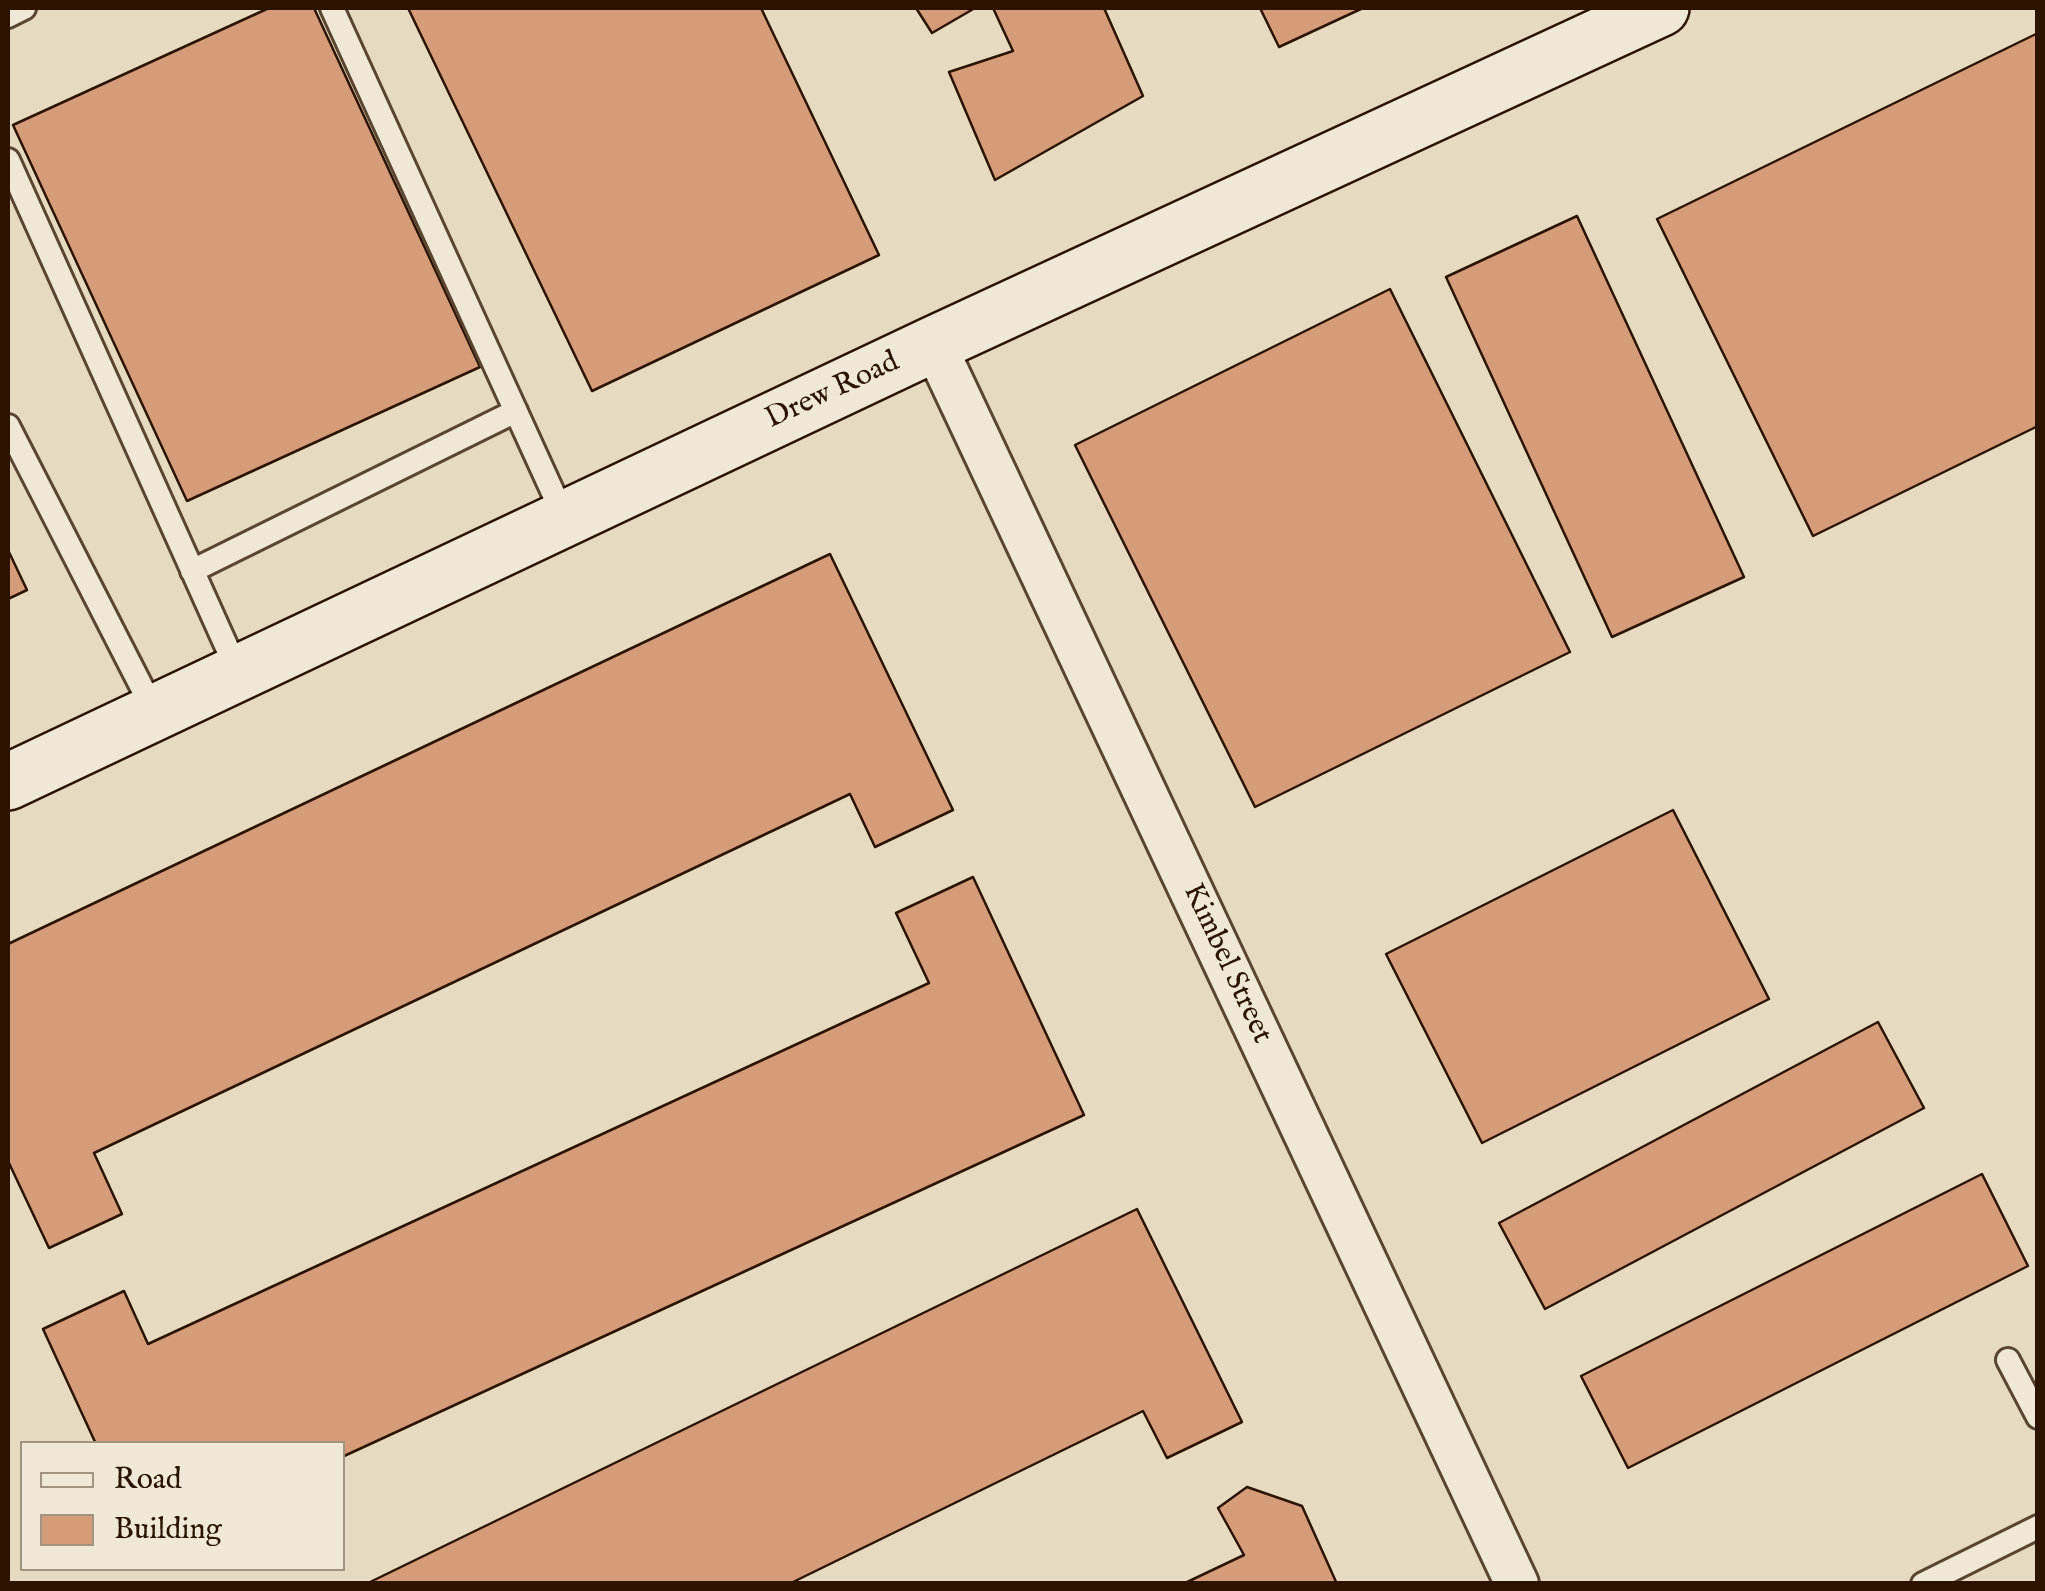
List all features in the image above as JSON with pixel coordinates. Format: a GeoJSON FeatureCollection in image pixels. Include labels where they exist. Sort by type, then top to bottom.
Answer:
{"type":"FeatureCollection","features":[{"type":"Feature","properties":{"kind":"street","name":"Drew Road"},"geometry":{"type":"LineString","coordinates":[[8,782],[934,344],[1661,8]]}},
{"type":"Feature","properties":{"kind":"street","name":"Kimbel Street"},"geometry":{"type":"LineString","coordinates":[[934,344],[1517,1584]]}},
{"type":"Feature","properties":{"kind":"lane"},"geometry":{"type":"LineString","coordinates":[[8,16],[24,8]]}},
{"type":"Feature","properties":{"kind":"lane"},"geometry":{"type":"LineString","coordinates":[[332,8],[565,519]]}},
{"type":"Feature","properties":{"kind":"lane"},"geometry":{"type":"LineString","coordinates":[[8,160],[238,673]]}},
{"type":"Feature","properties":{"kind":"lane"},"geometry":{"type":"LineString","coordinates":[[192,571],[516,412]]}},
{"type":"Feature","properties":{"kind":"lane"},"geometry":{"type":"LineString","coordinates":[[8,426],[155,712]]}},
{"type":"Feature","properties":{"kind":"lane"},"geometry":{"type":"LineString","coordinates":[[2008,1360],[2038,1418]]}},
{"type":"Feature","properties":{"kind":"lane"},"geometry":{"type":"LineString","coordinates":[[1923,1584],[2038,1527]]}},
{"type":"Feature","properties":{"kind":"building"},"geometry":{"type":"Polygon","coordinates":[[[269,8],[314,8],[480,367],[187,501],[13,125],[269,8]]]}},
{"type":"Feature","properties":{"kind":"building"},"geometry":{"type":"Polygon","coordinates":[[[408,8],[761,8],[879,255],[592,391],[408,8]]]}},
{"type":"Feature","properties":{"kind":"building"},"geometry":{"type":"Polygon","coordinates":[[[916,8],[975,8],[932,33],[916,8]]]}},
{"type":"Feature","properties":{"kind":"building"},"geometry":{"type":"Polygon","coordinates":[[[993,8],[1104,8],[1143,96],[995,180],[949,72],[1013,51],[993,8]]]}},
{"type":"Feature","properties":{"kind":"building"},"geometry":{"type":"Polygon","coordinates":[[[1260,8],[1363,8],[1279,47],[1260,8]]]}},
{"type":"Feature","properties":{"kind":"building"},"geometry":{"type":"Polygon","coordinates":[[[2038,33],[2038,426],[1813,536],[1657,219],[2038,33]]]}},
{"type":"Feature","properties":{"kind":"building"},"geometry":{"type":"Polygon","coordinates":[[[1577,216],[1744,577],[1612,637],[1446,277],[1577,216]]]}},
{"type":"Feature","properties":{"kind":"building"},"geometry":{"type":"Polygon","coordinates":[[[1390,289],[1570,652],[1255,807],[1075,445],[1390,289]]]}},
{"type":"Feature","properties":{"kind":"building"},"geometry":{"type":"Polygon","coordinates":[[[8,550],[27,590],[8,599],[8,550]]]}},
{"type":"Feature","properties":{"kind":"building"},"geometry":{"type":"Polygon","coordinates":[[[830,554],[953,810],[875,847],[850,794],[94,1153],[122,1214],[49,1248],[8,1161],[8,944],[830,554]]]}},
{"type":"Feature","properties":{"kind":"building"},"geometry":{"type":"Polygon","coordinates":[[[1673,810],[1769,999],[1482,1143],[1386,954],[1673,810]]]}},
{"type":"Feature","properties":{"kind":"building"},"geometry":{"type":"Polygon","coordinates":[[[973,877],[1084,1115],[345,1456],[345,1441],[95,1441],[43,1329],[124,1291],[148,1344],[929,983],[896,913],[973,877]]]}},
{"type":"Feature","properties":{"kind":"building"},"geometry":{"type":"Polygon","coordinates":[[[1878,1022],[1924,1108],[1545,1309],[1499,1223],[1878,1022]]]}},
{"type":"Feature","properties":{"kind":"building"},"geometry":{"type":"Polygon","coordinates":[[[1982,1174],[2028,1266],[1628,1468],[1581,1376],[1982,1174]]]}},
{"type":"Feature","properties":{"kind":"building"},"geometry":{"type":"Polygon","coordinates":[[[1137,1209],[1242,1422],[1167,1458],[1143,1411],[789,1584],[366,1584],[1137,1209]]]}},
{"type":"Feature","properties":{"kind":"building"},"geometry":{"type":"Polygon","coordinates":[[[1247,1487],[1302,1506],[1337,1584],[1183,1584],[1244,1555],[1218,1508],[1247,1487]]]}}]}
